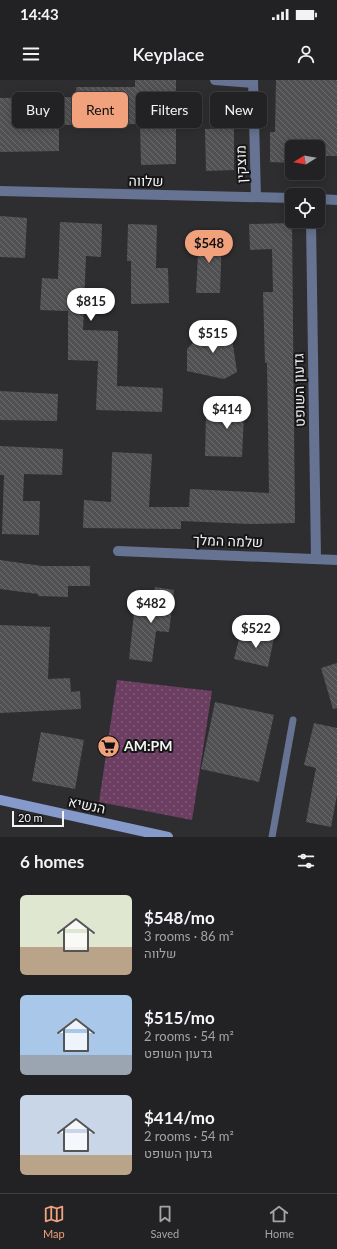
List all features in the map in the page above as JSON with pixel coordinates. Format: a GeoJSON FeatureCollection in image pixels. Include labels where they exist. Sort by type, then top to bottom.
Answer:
{"type":"FeatureCollection","features":[{"type":"Feature","properties":{"kind":"street","name":"מוצקין"},"geometry":{"type":"LineString","coordinates":[[215,80],[253,82],[256,197]]}},
{"type":"Feature","properties":{"kind":"street","name":"שלווה"},"geometry":{"type":"LineString","coordinates":[[0,191],[285,198]]}},
{"type":"Feature","properties":{"kind":"street"},"geometry":{"type":"LineString","coordinates":[[325,199],[337,200]]}},
{"type":"Feature","properties":{"kind":"street","name":"גדעון השופט"},"geometry":{"type":"LineString","coordinates":[[311,228],[316,559]]}},
{"type":"Feature","properties":{"kind":"street","name":"שלמה המלך"},"geometry":{"type":"LineString","coordinates":[[118,551],[337,560]]}},
{"type":"Feature","properties":{"kind":"street","name":"הנשיא"},"geometry":{"type":"LineString","coordinates":[[0,800],[168,837]]}},
{"type":"Feature","properties":{"kind":"lane"},"geometry":{"type":"LineString","coordinates":[[272,837],[293,720]]}},
{"type":"Feature","properties":{"kind":"shaded area"},"geometry":{"type":"Polygon","coordinates":[[[117,680],[212,691],[192,820],[99,802],[117,680]]]}},
{"type":"Feature","properties":{"kind":"building"},"geometry":{"type":"Polygon","coordinates":[[[135,80],[176,80],[176,92],[136,92],[136,124],[128,124],[128,92],[76,92],[76,87],[135,87],[135,80]]]}},
{"type":"Feature","properties":{"kind":"building"},"geometry":{"type":"Polygon","coordinates":[[[276,80],[337,80],[337,156],[325,156],[325,140],[285,140],[285,163],[270,162],[270,132],[275,132],[276,80]]]}},
{"type":"Feature","properties":{"kind":"building"},"geometry":{"type":"Polygon","coordinates":[[[64,97],[72,97],[72,125],[64,125],[64,97]]]}},
{"type":"Feature","properties":{"kind":"building"},"geometry":{"type":"Polygon","coordinates":[[[0,98],[12,98],[12,128],[59,128],[59,151],[0,152],[0,98]]]}},
{"type":"Feature","properties":{"kind":"building"},"geometry":{"type":"Polygon","coordinates":[[[140,128],[176,128],[176,164],[141,165],[140,128]]]}},
{"type":"Feature","properties":{"kind":"building"},"geometry":{"type":"Polygon","coordinates":[[[234,128],[234,170],[206,171],[205,129],[234,128]]]}},
{"type":"Feature","properties":{"kind":"building"},"geometry":{"type":"Polygon","coordinates":[[[0,216],[27,218],[25,258],[0,257],[0,216]]]}},
{"type":"Feature","properties":{"kind":"building"},"geometry":{"type":"Polygon","coordinates":[[[60,222],[102,224],[101,257],[86,256],[83,330],[118,331],[117,386],[163,388],[162,412],[96,410],[98,361],[68,360],[68,311],[40,310],[42,278],[58,279],[60,222]]]}},
{"type":"Feature","properties":{"kind":"building"},"geometry":{"type":"Polygon","coordinates":[[[285,223],[285,228],[292,228],[295,523],[250,524],[181,521],[181,529],[83,528],[84,500],[111,502],[112,452],[152,454],[149,507],[189,507],[190,489],[269,493],[267,363],[265,363],[263,292],[273,292],[272,249],[250,250],[249,224],[285,223]]]}},
{"type":"Feature","properties":{"kind":"building"},"geometry":{"type":"Polygon","coordinates":[[[128,224],[157,225],[156,268],[168,268],[169,303],[131,304],[131,261],[127,261],[128,224]]]}},
{"type":"Feature","properties":{"kind":"building"},"geometry":{"type":"Polygon","coordinates":[[[199,234],[222,235],[220,293],[196,293],[199,234]]]}},
{"type":"Feature","properties":{"kind":"building"},"geometry":{"type":"Polygon","coordinates":[[[230,325],[237,372],[224,379],[187,371],[187,349],[204,332],[230,325]]]}},
{"type":"Feature","properties":{"kind":"building"},"geometry":{"type":"Polygon","coordinates":[[[0,391],[58,394],[57,421],[0,420],[0,391]]]}},
{"type":"Feature","properties":{"kind":"building"},"geometry":{"type":"Polygon","coordinates":[[[206,414],[244,415],[242,457],[205,456],[206,414]]]}},
{"type":"Feature","properties":{"kind":"building"},"geometry":{"type":"Polygon","coordinates":[[[0,446],[63,449],[62,475],[24,474],[23,501],[40,501],[39,535],[2,534],[4,475],[0,475],[0,446]]]}},
{"type":"Feature","properties":{"kind":"building"},"geometry":{"type":"Polygon","coordinates":[[[0,560],[42,566],[90,566],[90,586],[68,586],[68,597],[38,596],[38,594],[0,589],[0,560]]]}},
{"type":"Feature","properties":{"kind":"building"},"geometry":{"type":"Polygon","coordinates":[[[155,587],[174,590],[169,632],[156,631],[152,662],[129,659],[135,604],[153,606],[155,587]]]}},
{"type":"Feature","properties":{"kind":"building"},"geometry":{"type":"Polygon","coordinates":[[[0,625],[50,627],[48,679],[70,678],[71,692],[80,691],[81,709],[0,713],[0,625]]]}},
{"type":"Feature","properties":{"kind":"building"},"geometry":{"type":"Polygon","coordinates":[[[256,629],[275,633],[268,667],[234,659],[239,639],[256,643],[256,629]]]}},
{"type":"Feature","properties":{"kind":"building"},"geometry":{"type":"Polygon","coordinates":[[[337,663],[337,708],[333,709],[321,668],[337,663]]]}},
{"type":"Feature","properties":{"kind":"building"},"geometry":{"type":"Polygon","coordinates":[[[215,702],[274,715],[259,782],[201,769],[215,702]]]}},
{"type":"Feature","properties":{"kind":"building"},"geometry":{"type":"Polygon","coordinates":[[[314,723],[337,728],[337,795],[331,827],[306,822],[316,768],[304,765],[314,723]]]}},
{"type":"Feature","properties":{"kind":"building"},"geometry":{"type":"Polygon","coordinates":[[[41,732],[84,740],[75,789],[32,781],[41,732]]]}},
{"type":"Feature","properties":{"kind":"place","name":"AM:PM"},"geometry":{"type":"Point","coordinates":[108,746]}}]}
